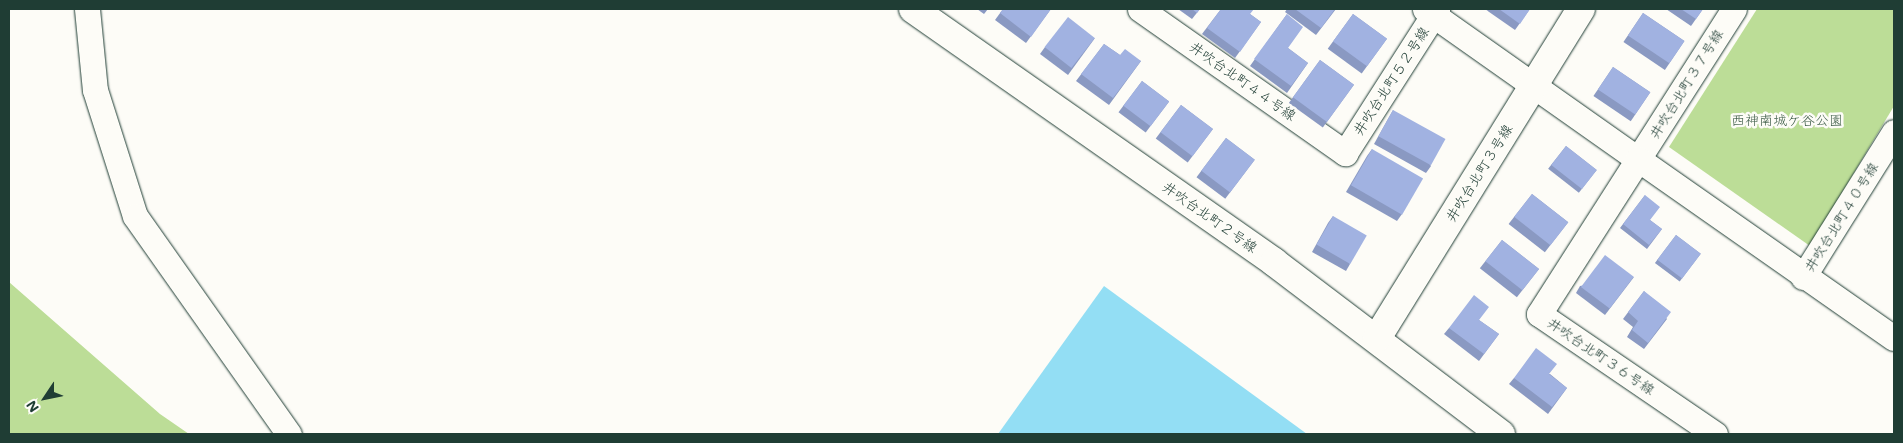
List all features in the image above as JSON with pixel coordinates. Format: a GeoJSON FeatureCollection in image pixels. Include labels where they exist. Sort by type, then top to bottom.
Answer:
{"type":"FeatureCollection","features":[{"type":"Feature","properties":{"kind":"street"},"geometry":{"type":"LineString","coordinates":[[87,9],[95,90],[135,216],[289,434]]}},
{"type":"Feature","properties":{"kind":"street","name":"井吹台北町２号線"},"geometry":{"type":"LineString","coordinates":[[914,9],[1377,338],[1501,434]]}},
{"type":"Feature","properties":{"kind":"street","name":"井吹台北町４４号線"},"geometry":{"type":"LineString","coordinates":[[1140,9],[1345,153]]}},
{"type":"Feature","properties":{"kind":"street","name":"井吹台北町３号線"},"geometry":{"type":"LineString","coordinates":[[1377,338],[1581,9]]}},
{"type":"Feature","properties":{"kind":"street","name":"井吹台北町３７号線"},"geometry":{"type":"LineString","coordinates":[[1638,159],[1734,9]]}},
{"type":"Feature","properties":{"kind":"street"},"geometry":{"type":"LineString","coordinates":[[1432,11],[1803,277],[1894,338]]}},
{"type":"Feature","properties":{"kind":"street","name":"井吹台北町５２号線"},"geometry":{"type":"LineString","coordinates":[[1345,153],[1432,11]]}},
{"type":"Feature","properties":{"kind":"street","name":"井吹台北町４０号線"},"geometry":{"type":"LineString","coordinates":[[1803,277],[1892,141]]}},
{"type":"Feature","properties":{"kind":"street","name":"井吹台北町３６号線"},"geometry":{"type":"LineString","coordinates":[[1638,159],[1539,314],[1715,434]]}},
{"type":"Feature","properties":{"kind":"green space","name":"西神南城ケ谷公園"},"geometry":{"type":"Polygon","coordinates":[[[1757,9],[1894,9],[1894,106],[1810,246],[1669,147],[1757,9]]]}},
{"type":"Feature","properties":{"kind":"green space"},"geometry":{"type":"Polygon","coordinates":[[[9,282],[160,414],[189,434],[9,434],[9,282]]]}},
{"type":"Feature","properties":{"kind":"water"},"geometry":{"type":"Polygon","coordinates":[[[1104,286],[1307,434],[998,434],[1104,286]]]}},
{"type":"Feature","properties":{"kind":"building"},"geometry":{"type":"Polygon","coordinates":[[[1003,9],[1051,9],[1031,37],[1000,13],[1003,9]]]}},
{"type":"Feature","properties":{"kind":"building"},"geometry":{"type":"Polygon","coordinates":[[[1192,9],[1200,9],[1197,13],[1192,9]]]}},
{"type":"Feature","properties":{"kind":"building"},"geometry":{"type":"Polygon","coordinates":[[[1221,9],[1254,9],[1250,14],[1261,22],[1240,52],[1207,28],[1221,9]]]}},
{"type":"Feature","properties":{"kind":"building"},"geometry":{"type":"Polygon","coordinates":[[[1295,9],[1335,9],[1321,28],[1295,9]]]}},
{"type":"Feature","properties":{"kind":"building"},"geometry":{"type":"Polygon","coordinates":[[[1499,9],[1530,9],[1520,24],[1499,9]]]}},
{"type":"Feature","properties":{"kind":"building"},"geometry":{"type":"Polygon","coordinates":[[[1681,9],[1703,9],[1696,19],[1681,9]]]}},
{"type":"Feature","properties":{"kind":"building"},"geometry":{"type":"Polygon","coordinates":[[[1643,13],[1684,41],[1669,63],[1628,35],[1643,13]]]}},
{"type":"Feature","properties":{"kind":"building"},"geometry":{"type":"Polygon","coordinates":[[[1287,14],[1303,27],[1288,48],[1308,63],[1291,86],[1254,59],[1287,14]]]}},
{"type":"Feature","properties":{"kind":"building"},"geometry":{"type":"Polygon","coordinates":[[[1353,14],[1387,39],[1367,66],[1333,42],[1353,14]]]}},
{"type":"Feature","properties":{"kind":"building"},"geometry":{"type":"Polygon","coordinates":[[[1068,17],[1095,38],[1071,68],[1045,47],[1068,17]]]}},
{"type":"Feature","properties":{"kind":"building"},"geometry":{"type":"Polygon","coordinates":[[[1104,44],[1120,55],[1125,49],[1141,61],[1113,98],[1081,74],[1104,44]]]}},
{"type":"Feature","properties":{"kind":"building"},"geometry":{"type":"Polygon","coordinates":[[[1320,60],[1354,85],[1327,122],[1293,97],[1320,60]]]}},
{"type":"Feature","properties":{"kind":"building"},"geometry":{"type":"Polygon","coordinates":[[[1613,67],[1650,92],[1635,115],[1598,89],[1613,67]]]}},
{"type":"Feature","properties":{"kind":"building"},"geometry":{"type":"Polygon","coordinates":[[[1142,81],[1169,101],[1150,126],[1123,106],[1142,81]]]}},
{"type":"Feature","properties":{"kind":"building"},"geometry":{"type":"Polygon","coordinates":[[[1181,105],[1213,129],[1192,156],[1161,132],[1181,105]]]}},
{"type":"Feature","properties":{"kind":"building"},"geometry":{"type":"Polygon","coordinates":[[[1393,110],[1445,139],[1431,165],[1378,136],[1393,110]]]}},
{"type":"Feature","properties":{"kind":"building"},"geometry":{"type":"Polygon","coordinates":[[[1226,138],[1255,160],[1230,192],[1201,171],[1226,138]]]}},
{"type":"Feature","properties":{"kind":"building"},"geometry":{"type":"Polygon","coordinates":[[[1566,146],[1597,170],[1582,189],[1551,165],[1566,146]]]}},
{"type":"Feature","properties":{"kind":"building"},"geometry":{"type":"Polygon","coordinates":[[[1372,149],[1423,178],[1402,215],[1351,185],[1372,149]]]}},
{"type":"Feature","properties":{"kind":"building"},"geometry":{"type":"Polygon","coordinates":[[[1532,194],[1568,222],[1550,245],[1514,217],[1532,194]]]}},
{"type":"Feature","properties":{"kind":"building"},"geometry":{"type":"Polygon","coordinates":[[[1645,195],[1660,207],[1650,220],[1662,229],[1649,245],[1623,224],[1645,195]]]}},
{"type":"Feature","properties":{"kind":"building"},"geometry":{"type":"Polygon","coordinates":[[[1333,216],[1367,236],[1350,264],[1316,245],[1333,216]]]}},
{"type":"Feature","properties":{"kind":"building"},"geometry":{"type":"Polygon","coordinates":[[[1676,235],[1701,254],[1682,278],[1657,260],[1676,235]]]}},
{"type":"Feature","properties":{"kind":"building"},"geometry":{"type":"Polygon","coordinates":[[[1502,240],[1539,269],[1522,290],[1485,261],[1502,240]]]}},
{"type":"Feature","properties":{"kind":"building"},"geometry":{"type":"Polygon","coordinates":[[[1605,255],[1634,277],[1610,309],[1581,287],[1605,255]]]}},
{"type":"Feature","properties":{"kind":"building"},"geometry":{"type":"Polygon","coordinates":[[[1644,291],[1671,312],[1648,343],[1632,330],[1638,321],[1628,312],[1644,291]]]}},
{"type":"Feature","properties":{"kind":"building"},"geometry":{"type":"Polygon","coordinates":[[[1474,295],[1489,307],[1479,320],[1499,334],[1484,354],[1449,328],[1474,295]]]}},
{"type":"Feature","properties":{"kind":"building"},"geometry":{"type":"Polygon","coordinates":[[[1536,348],[1557,364],[1549,374],[1567,388],[1552,407],[1514,378],[1536,348]]]}}]}
